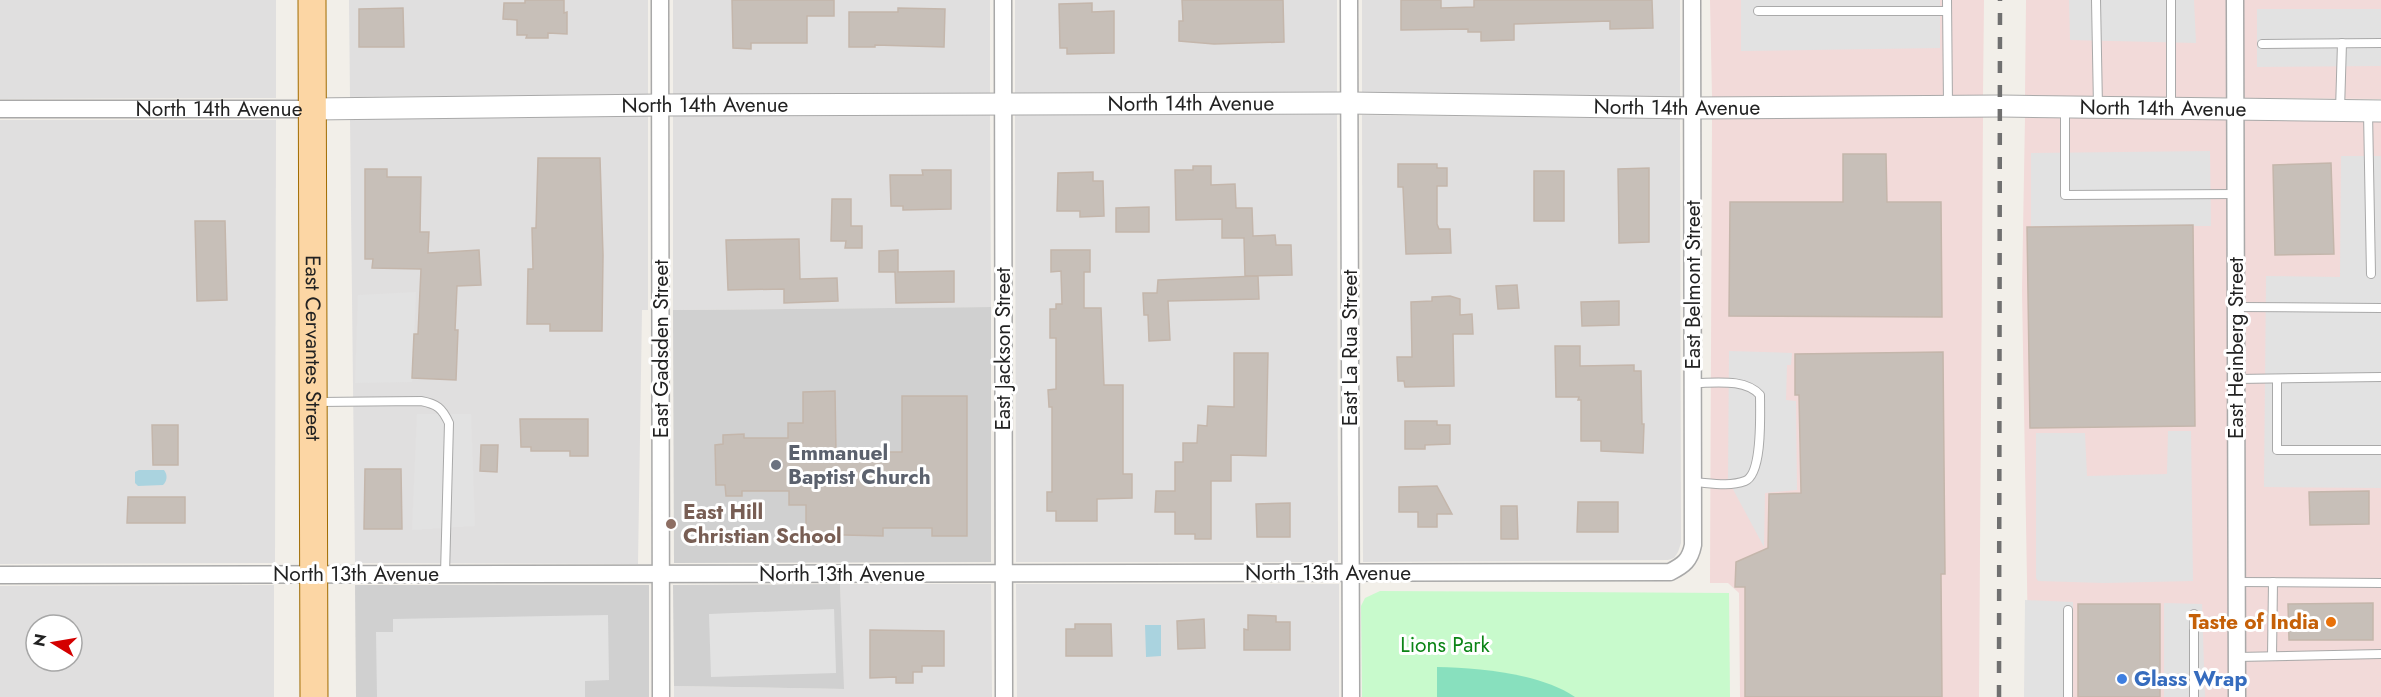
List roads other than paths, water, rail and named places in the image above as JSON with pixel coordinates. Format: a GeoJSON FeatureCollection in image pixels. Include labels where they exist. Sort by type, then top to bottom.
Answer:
{"type":"FeatureCollection","features":[{"type":"Feature","properties":{"kind":"main road","name":"East Cervantes Street"},"geometry":{"type":"LineString","coordinates":[[312,0],[314,697]]}},
{"type":"Feature","properties":{"kind":"street","name":"East Gadsden Street"},"geometry":{"type":"LineString","coordinates":[[660,0],[661,697]]}},
{"type":"Feature","properties":{"kind":"street","name":"East Jackson Street"},"geometry":{"type":"LineString","coordinates":[[1003,0],[1004,697]]}},
{"type":"Feature","properties":{"kind":"street","name":"East La Rua Street"},"geometry":{"type":"LineString","coordinates":[[1349,0],[1351,697]]}},
{"type":"Feature","properties":{"kind":"street","name":"East Belmont Street"},"geometry":{"type":"LineString","coordinates":[[1682,566],[1690,558],[1693,545],[1692,0]]}},
{"type":"Feature","properties":{"kind":"street","name":"East Heinberg Street"},"geometry":{"type":"LineString","coordinates":[[2235,0],[2237,697]]}},
{"type":"Feature","properties":{"kind":"street","name":"North 14th Avenue"},"geometry":{"type":"LineString","coordinates":[[0,110],[660,105],[1349,104],[1692,108],[2098,107],[2374,111]]}},
{"type":"Feature","properties":{"kind":"street","name":"North 13th Avenue"},"geometry":{"type":"LineString","coordinates":[[0,574],[1670,572],[1682,566]]}},
{"type":"Feature","properties":{"kind":"lane"},"geometry":{"type":"LineString","coordinates":[[1947,0],[1948,106]]}},
{"type":"Feature","properties":{"kind":"lane"},"geometry":{"type":"LineString","coordinates":[[2096,0],[2098,107]]}},
{"type":"Feature","properties":{"kind":"lane"},"geometry":{"type":"LineString","coordinates":[[2170,0],[2172,108]]}},
{"type":"Feature","properties":{"kind":"lane"},"geometry":{"type":"LineString","coordinates":[[1758,11],[1947,12]]}},
{"type":"Feature","properties":{"kind":"lane"},"geometry":{"type":"LineString","coordinates":[[2340,110],[2342,43]]}},
{"type":"Feature","properties":{"kind":"lane"},"geometry":{"type":"LineString","coordinates":[[2262,44],[2381,43]]}},
{"type":"Feature","properties":{"kind":"lane"},"geometry":{"type":"LineString","coordinates":[[2066,107],[2065,195],[2236,194]]}},
{"type":"Feature","properties":{"kind":"lane"},"geometry":{"type":"LineString","coordinates":[[2372,274],[2374,111]]}},
{"type":"Feature","properties":{"kind":"lane"},"geometry":{"type":"LineString","coordinates":[[2236,307],[2381,308]]}},
{"type":"Feature","properties":{"kind":"lane"},"geometry":{"type":"LineString","coordinates":[[2237,379],[2381,377]]}},
{"type":"Feature","properties":{"kind":"lane"},"geometry":{"type":"LineString","coordinates":[[2277,379],[2277,450],[2381,450]]}},
{"type":"Feature","properties":{"kind":"lane"},"geometry":{"type":"LineString","coordinates":[[1693,383],[1752,386],[1760,395],[1758,449],[1754,473],[1748,480],[1730,484],[1693,482]]}},
{"type":"Feature","properties":{"kind":"lane"},"geometry":{"type":"LineString","coordinates":[[313,402],[421,401],[435,404],[443,410],[449,423],[445,574]]}},
{"type":"Feature","properties":{"kind":"lane"},"geometry":{"type":"LineString","coordinates":[[2237,582],[2381,583]]}},
{"type":"Feature","properties":{"kind":"lane"},"geometry":{"type":"LineString","coordinates":[[2272,656],[2273,582]]}},
{"type":"Feature","properties":{"kind":"lane"},"geometry":{"type":"LineString","coordinates":[[2068,610],[2068,697]]}},
{"type":"Feature","properties":{"kind":"lane"},"geometry":{"type":"LineString","coordinates":[[2194,614],[2194,697]]}},
{"type":"Feature","properties":{"kind":"lane"},"geometry":{"type":"LineString","coordinates":[[2237,657],[2381,654]]}},
{"type":"Feature","properties":{"kind":"water"},"geometry":{"type":"Polygon","coordinates":[[[164,470],[165,482],[163,485],[138,486],[135,483],[135,472],[164,470]]]}},
{"type":"Feature","properties":{"kind":"water"},"geometry":{"type":"Polygon","coordinates":[[[1145,625],[1161,625],[1161,656],[1146,657],[1145,625]]]}},
{"type":"Feature","properties":{"kind":"railway"},"geometry":{"type":"LineString","coordinates":[[1999,697],[2000,0]]}},
{"type":"Feature","properties":{"kind":"place","name":"Emmanuel Baptist Church"},"geometry":{"type":"Point","coordinates":[776,465]}},
{"type":"Feature","properties":{"kind":"place","name":"East Hill Christian School"},"geometry":{"type":"Point","coordinates":[671,524]}},
{"type":"Feature","properties":{"kind":"place","name":"Taste of India"},"geometry":{"type":"Point","coordinates":[2331,622]}},
{"type":"Feature","properties":{"kind":"place","name":"Glass Wrap"},"geometry":{"type":"Point","coordinates":[2122,679]}},
{"type":"Feature","properties":{"kind":"park label","name":"Lions Park"},"geometry":{"type":"Point","coordinates":[1445,645]}}]}
